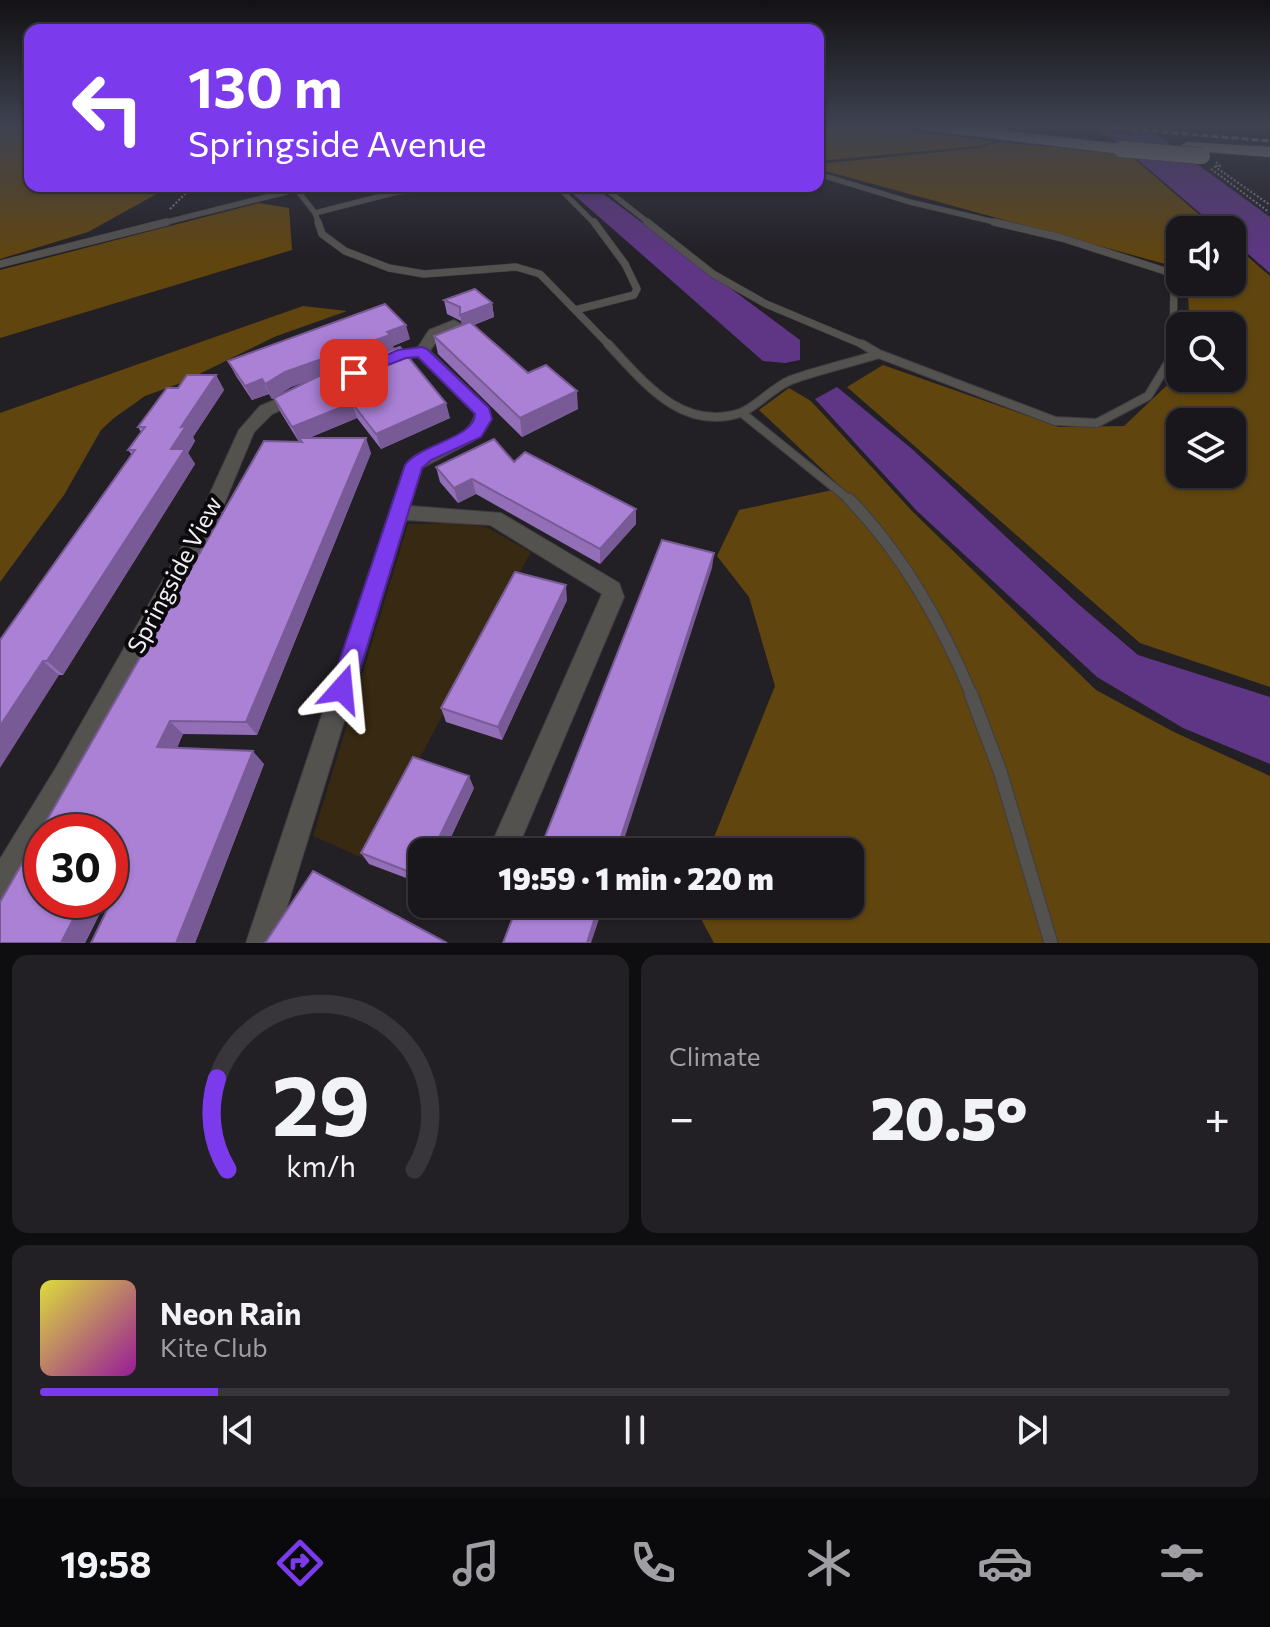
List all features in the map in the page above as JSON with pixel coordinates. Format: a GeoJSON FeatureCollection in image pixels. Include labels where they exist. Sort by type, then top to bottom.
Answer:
{"type":"FeatureCollection","features":[{"type":"Feature","properties":{"kind":"street"},"geometry":{"type":"LineString","coordinates":[[422,352],[434,333],[454,324]]}},
{"type":"Feature","properties":{"kind":"street"},"geometry":{"type":"LineString","coordinates":[[362,370],[404,354],[422,352]]}},
{"type":"Feature","properties":{"kind":"street"},"geometry":{"type":"LineString","coordinates":[[261,943],[414,465],[425,456],[475,433],[484,419],[483,412],[422,352]]}},
{"type":"Feature","properties":{"kind":"street","name":"Springside View"},"geometry":{"type":"LineString","coordinates":[[0,886],[66,775],[210,514],[247,430],[279,403],[320,386]]}},
{"type":"Feature","properties":{"kind":"street"},"geometry":{"type":"LineString","coordinates":[[399,513],[494,518],[612,589],[613,597],[508,838]]}},
{"type":"Feature","properties":{"kind":"lane"},"geometry":{"type":"LineString","coordinates":[[610,192],[713,274],[766,304],[857,341],[879,354],[1055,421],[1097,423],[1148,396],[1173,355],[1174,279],[1165,271],[1062,238],[910,202],[824,176]]}},
{"type":"Feature","properties":{"kind":"lane"},"geometry":{"type":"LineString","coordinates":[[0,264],[289,192]]}},
{"type":"Feature","properties":{"kind":"lane"},"geometry":{"type":"LineString","coordinates":[[299,192],[315,213],[322,234],[345,251],[389,268],[424,274],[516,267],[540,274],[617,356],[655,393],[677,409],[708,417],[742,413],[761,397],[789,381],[879,354]]}},
{"type":"Feature","properties":{"kind":"lane"},"geometry":{"type":"LineString","coordinates":[[315,213],[397,192]]}},
{"type":"Feature","properties":{"kind":"lane"},"geometry":{"type":"LineString","coordinates":[[563,192],[593,223],[627,268],[637,289],[634,295],[575,310]]}},
{"type":"Feature","properties":{"kind":"lane"},"geometry":{"type":"LineString","coordinates":[[742,413],[813,466],[859,509],[900,559],[946,636],[1008,798],[1051,943]]}},
{"type":"Feature","properties":{"kind":"path"},"geometry":{"type":"LineString","coordinates":[[1217,170],[1270,212]]}},
{"type":"Feature","properties":{"kind":"path"},"geometry":{"type":"LineString","coordinates":[[1220,170],[1270,205]]}},
{"type":"Feature","properties":{"kind":"path"},"geometry":{"type":"LineString","coordinates":[[162,223],[171,206],[186,192]]}},
{"type":"Feature","properties":{"kind":"shaded area"},"geometry":{"type":"Polygon","coordinates":[[[0,170],[24,170],[24,192],[160,192],[88,232],[0,259],[0,170]]]}},
{"type":"Feature","properties":{"kind":"shaded area"},"geometry":{"type":"Polygon","coordinates":[[[824,170],[1148,170],[1201,216],[1166,216],[1166,264],[824,171],[824,170]]]}},
{"type":"Feature","properties":{"kind":"shaded area"},"geometry":{"type":"Polygon","coordinates":[[[1150,170],[1205,170],[1270,217],[1270,273],[1246,252],[1246,216],[1204,216],[1150,170]]]}},
{"type":"Feature","properties":{"kind":"shaded area"},"geometry":{"type":"Polygon","coordinates":[[[571,192],[601,192],[800,340],[800,360],[785,363],[763,361],[571,192]]]}},
{"type":"Feature","properties":{"kind":"shaded area"},"geometry":{"type":"Polygon","coordinates":[[[259,203],[289,208],[292,250],[0,338],[0,270],[259,203]]]}},
{"type":"Feature","properties":{"kind":"shaded area"},"geometry":{"type":"Polygon","coordinates":[[[1246,255],[1270,276],[1270,687],[1140,643],[847,387],[883,365],[1059,427],[1124,426],[1166,386],[1166,392],[1246,392],[1246,312],[1189,312],[1188,296],[1246,296],[1246,255]]]}},
{"type":"Feature","properties":{"kind":"shaded area"},"geometry":{"type":"Polygon","coordinates":[[[303,306],[347,311],[274,337],[181,383],[145,396],[114,418],[101,430],[64,495],[0,582],[0,413],[303,306]]]}},
{"type":"Feature","properties":{"kind":"shaded area"},"geometry":{"type":"Polygon","coordinates":[[[837,387],[912,449],[1077,603],[1138,655],[1270,697],[1270,764],[1183,728],[1097,677],[917,511],[815,399],[837,387]]]}},
{"type":"Feature","properties":{"kind":"shaded area"},"geometry":{"type":"Polygon","coordinates":[[[789,388],[811,401],[912,511],[1096,690],[1174,732],[1270,776],[1270,943],[714,943],[701,918],[864,918],[864,838],[714,838],[775,686],[749,597],[717,556],[739,510],[842,488],[759,410],[789,388]]]}},
{"type":"Feature","properties":{"kind":"shaded area"},"geometry":{"type":"Polygon","coordinates":[[[459,523],[486,527],[531,552],[365,859],[313,836],[408,524],[459,523]]]}},
{"type":"Feature","properties":{"kind":"building"},"geometry":{"type":"Polygon","coordinates":[[[475,289],[492,303],[460,315],[460,307],[444,300],[475,289]]]}},
{"type":"Feature","properties":{"kind":"building"},"geometry":{"type":"Polygon","coordinates":[[[385,304],[406,325],[387,332],[390,335],[285,372],[265,384],[262,379],[245,386],[228,361],[385,304]]]}},
{"type":"Feature","properties":{"kind":"building"},"geometry":{"type":"Polygon","coordinates":[[[470,322],[528,373],[546,365],[577,391],[520,418],[434,336],[470,322]]]}},
{"type":"Feature","properties":{"kind":"building"},"geometry":{"type":"Polygon","coordinates":[[[400,347],[446,403],[376,434],[352,403],[292,427],[274,398],[327,372],[400,347]]]}},
{"type":"Feature","properties":{"kind":"building"},"geometry":{"type":"Polygon","coordinates":[[[187,375],[216,375],[181,427],[186,426],[171,449],[185,449],[47,661],[43,661],[0,726],[0,640],[135,450],[128,450],[145,427],[138,427],[167,388],[178,388],[187,375]]]}},
{"type":"Feature","properties":{"kind":"building"},"geometry":{"type":"Polygon","coordinates":[[[299,438],[366,438],[246,722],[170,721],[157,747],[253,751],[176,943],[91,943],[103,918],[128,918],[128,814],[50,814],[264,441],[302,442],[299,438]]]}},
{"type":"Feature","properties":{"kind":"building"},"geometry":{"type":"Polygon","coordinates":[[[494,439],[514,462],[525,452],[636,509],[600,549],[472,479],[454,488],[436,467],[494,439]]]}},
{"type":"Feature","properties":{"kind":"building"},"geometry":{"type":"Polygon","coordinates":[[[662,540],[714,553],[621,838],[545,838],[662,540]]]}},
{"type":"Feature","properties":{"kind":"building"},"geometry":{"type":"Polygon","coordinates":[[[515,572],[566,585],[498,727],[441,708],[515,572]]]}},
{"type":"Feature","properties":{"kind":"building"},"geometry":{"type":"Polygon","coordinates":[[[413,757],[469,776],[439,838],[408,838],[408,871],[361,853],[413,757]]]}},
{"type":"Feature","properties":{"kind":"building"},"geometry":{"type":"Polygon","coordinates":[[[24,860],[24,918],[74,918],[61,943],[0,943],[0,902],[24,860]]]}},
{"type":"Feature","properties":{"kind":"building"},"geometry":{"type":"Polygon","coordinates":[[[313,871],[447,943],[265,943],[313,871]]]}},
{"type":"Feature","properties":{"kind":"building"},"geometry":{"type":"Polygon","coordinates":[[[513,918],[595,918],[587,943],[503,943],[513,918]]]}},
{"type":"Feature","properties":{"kind":"route"},"geometry":{"type":"LineString","coordinates":[[342,689],[414,465],[425,456],[475,433],[484,419],[483,412],[422,352],[404,354],[354,373]]}}]}
